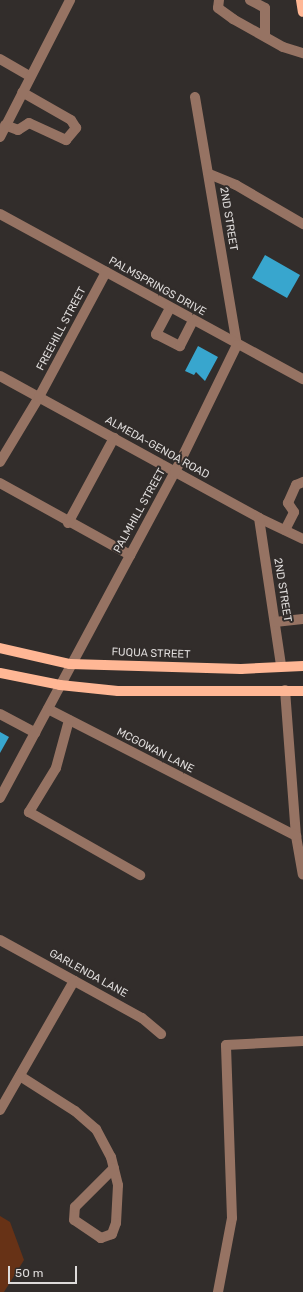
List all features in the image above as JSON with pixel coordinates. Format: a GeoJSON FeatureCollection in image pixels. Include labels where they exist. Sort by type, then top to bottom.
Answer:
{"type":"FeatureCollection","features":[{"type":"Feature","properties":{"kind":"main road"},"geometry":{"type":"LineString","coordinates":[[301,0],[303,12]]}},
{"type":"Feature","properties":{"kind":"main road","name":"FUQUA STREET"},"geometry":{"type":"LineString","coordinates":[[0,648],[70,664],[241,669],[303,666]]}},
{"type":"Feature","properties":{"kind":"main road"},"geometry":{"type":"LineString","coordinates":[[0,673],[60,685],[118,691],[294,691]]}},
{"type":"Feature","properties":{"kind":"street"},"geometry":{"type":"LineString","coordinates":[[0,136],[29,76],[70,0]]}},
{"type":"Feature","properties":{"kind":"street"},"geometry":{"type":"LineString","coordinates":[[219,0],[218,8],[265,36],[303,53]]}},
{"type":"Feature","properties":{"kind":"street"},"geometry":{"type":"LineString","coordinates":[[250,0],[265,4],[265,36]]}},
{"type":"Feature","properties":{"kind":"street"},"geometry":{"type":"LineString","coordinates":[[0,60],[29,76]]}},
{"type":"Feature","properties":{"kind":"street"},"geometry":{"type":"LineString","coordinates":[[5,125],[18,130],[29,123],[66,140],[76,128],[71,120],[22,92]]}},
{"type":"Feature","properties":{"kind":"street","name":"2ND STREET"},"geometry":{"type":"LineString","coordinates":[[195,97],[237,345]]}},
{"type":"Feature","properties":{"kind":"street"},"geometry":{"type":"LineString","coordinates":[[209,174],[236,185],[303,224]]}},
{"type":"Feature","properties":{"kind":"street","name":"PALMSPRINGS DRIVE"},"geometry":{"type":"LineString","coordinates":[[0,214],[237,345],[303,379]]}},
{"type":"Feature","properties":{"kind":"street","name":"FREEHILL STREET"},"geometry":{"type":"LineString","coordinates":[[0,462],[40,397],[106,272]]}},
{"type":"Feature","properties":{"kind":"street"},"geometry":{"type":"LineString","coordinates":[[170,308],[156,334],[180,346],[193,320]]}},
{"type":"Feature","properties":{"kind":"street","name":"PALMHILL STREET"},"geometry":{"type":"LineString","coordinates":[[70,664],[175,472],[237,345]]}},
{"type":"Feature","properties":{"kind":"street","name":"ALMEDA-GENOA ROAD"},"geometry":{"type":"LineString","coordinates":[[0,376],[259,518],[303,539]]}},
{"type":"Feature","properties":{"kind":"street"},"geometry":{"type":"LineString","coordinates":[[68,523],[114,438]]}},
{"type":"Feature","properties":{"kind":"street"},"geometry":{"type":"LineString","coordinates":[[285,530],[299,514],[288,503],[296,485],[303,482]]}},
{"type":"Feature","properties":{"kind":"street"},"geometry":{"type":"LineString","coordinates":[[0,483],[68,523],[130,555]]}},
{"type":"Feature","properties":{"kind":"street","name":"2ND STREET"},"geometry":{"type":"LineString","coordinates":[[259,518],[281,666]]}},
{"type":"Feature","properties":{"kind":"street"},"geometry":{"type":"LineString","coordinates":[[275,622],[303,619]]}},
{"type":"Feature","properties":{"kind":"street"},"geometry":{"type":"LineString","coordinates":[[0,798],[48,709],[70,664]]}},
{"type":"Feature","properties":{"kind":"street"},"geometry":{"type":"LineString","coordinates":[[294,691],[303,697]]}},
{"type":"Feature","properties":{"kind":"street"},"geometry":{"type":"LineString","coordinates":[[294,691],[296,836],[303,874]]}},
{"type":"Feature","properties":{"kind":"street","name":"MCGOWAN LANE"},"geometry":{"type":"LineString","coordinates":[[48,709],[296,836]]}},
{"type":"Feature","properties":{"kind":"street"},"geometry":{"type":"LineString","coordinates":[[0,714],[35,733]]}},
{"type":"Feature","properties":{"kind":"street"},"geometry":{"type":"LineString","coordinates":[[69,720],[56,768],[29,812],[140,875]]}},
{"type":"Feature","properties":{"kind":"street","name":"GARLENDA LANE"},"geometry":{"type":"LineString","coordinates":[[0,940],[142,1018],[161,1034]]}},
{"type":"Feature","properties":{"kind":"street"},"geometry":{"type":"LineString","coordinates":[[0,1110],[74,981]]}},
{"type":"Feature","properties":{"kind":"street"},"geometry":{"type":"LineString","coordinates":[[218,1292],[232,1218],[226,1045],[302,1040]]}},
{"type":"Feature","properties":{"kind":"street"},"geometry":{"type":"LineString","coordinates":[[20,1076],[75,1111],[96,1129],[114,1168],[118,1185],[116,1223],[112,1234],[101,1238],[74,1220],[75,1207],[114,1168]]}},
{"type":"Feature","properties":{"kind":"shaded area"},"geometry":{"type":"Polygon","coordinates":[[[0,1216],[10,1222],[24,1260],[4,1292],[0,1292],[0,1216]]]}},
{"type":"Feature","properties":{"kind":"building"},"geometry":{"type":"Polygon","coordinates":[[[265,255],[300,275],[287,298],[252,278],[265,255]]]}},
{"type":"Feature","properties":{"kind":"building"},"geometry":{"type":"Polygon","coordinates":[[[198,346],[218,357],[205,381],[196,372],[194,375],[185,371],[198,346]]]}},
{"type":"Feature","properties":{"kind":"building"},"geometry":{"type":"Polygon","coordinates":[[[0,732],[9,737],[0,753],[0,732]]]}}]}
